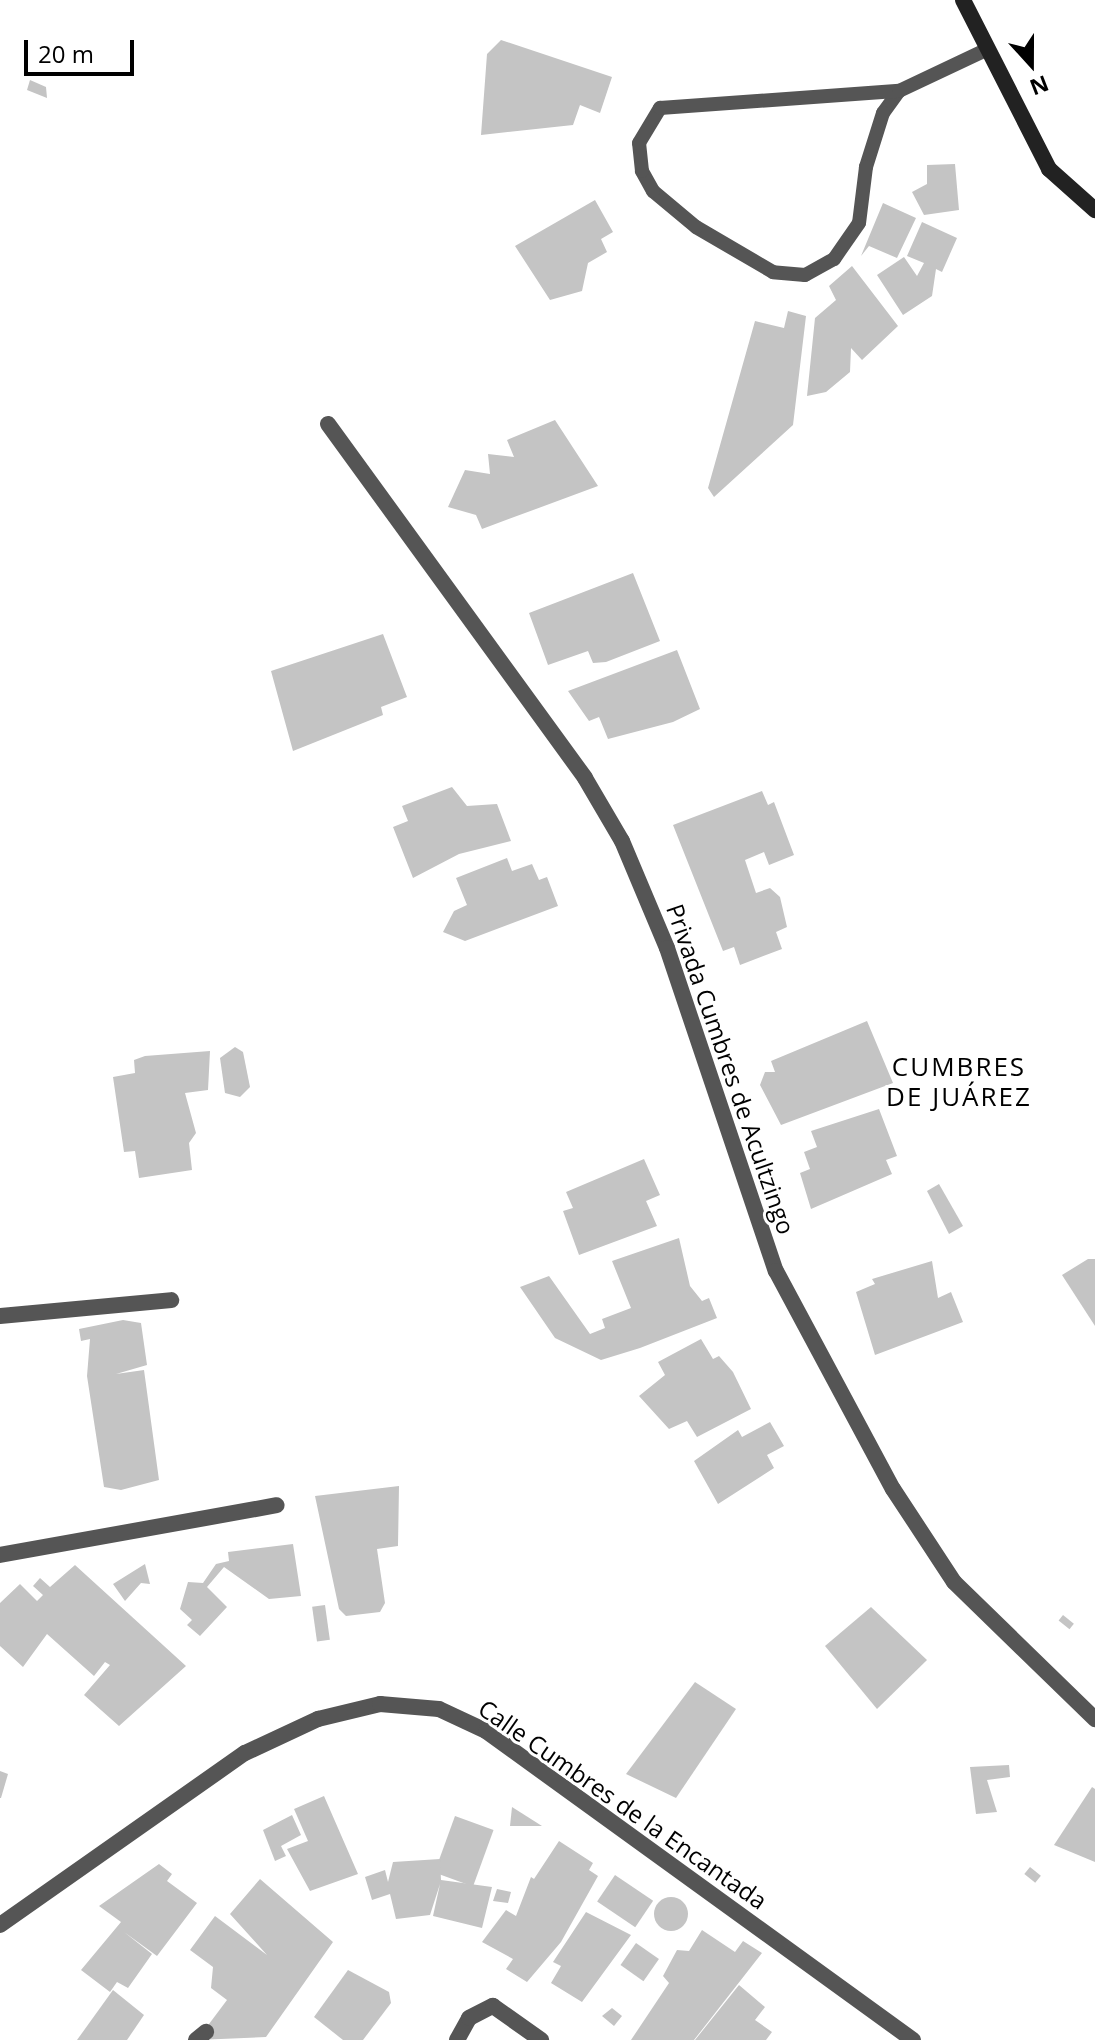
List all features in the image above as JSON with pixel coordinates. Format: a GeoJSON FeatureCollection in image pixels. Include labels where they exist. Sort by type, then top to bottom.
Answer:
{"type":"FeatureCollection","features":[{"type":"Feature","properties":{"kind":"street"},"geometry":{"type":"LineString","coordinates":[[963,0],[1049,169],[1095,210]]}},
{"type":"Feature","properties":{"kind":"street","name":"Privada Cumbres de Acultzingo"},"geometry":{"type":"LineString","coordinates":[[328,424],[585,778],[622,841],[667,948],[776,1271],[893,1489],[954,1582],[1095,1719]]}},
{"type":"Feature","properties":{"kind":"street"},"geometry":{"type":"LineString","coordinates":[[0,1316],[171,1300]]}},
{"type":"Feature","properties":{"kind":"street"},"geometry":{"type":"LineString","coordinates":[[0,1555],[277,1505]]}},
{"type":"Feature","properties":{"kind":"street","name":"Calle Cumbres de la Encantada"},"geometry":{"type":"LineString","coordinates":[[0,1925],[245,1753],[318,1719],[380,1704],[439,1709],[486,1731],[913,2040]]}},
{"type":"Feature","properties":{"kind":"street"},"geometry":{"type":"LineString","coordinates":[[457,2040],[469,2018],[493,2006],[541,2040]]}},
{"type":"Feature","properties":{"kind":"lane"},"geometry":{"type":"LineString","coordinates":[[899,91],[883,113],[866,167],[859,223],[834,259],[805,275],[773,272],[696,227],[653,191],[642,171],[639,143],[660,108],[899,91],[988,49]]}},
{"type":"Feature","properties":{"kind":"building"},"geometry":{"type":"Polygon","coordinates":[[[501,40],[612,77],[600,113],[580,105],[573,125],[481,135],[487,54],[501,40]]]}},
{"type":"Feature","properties":{"kind":"building"},"geometry":{"type":"Polygon","coordinates":[[[30,80],[46,87],[47,98],[27,90],[30,80]]]}},
{"type":"Feature","properties":{"kind":"building"},"geometry":{"type":"Polygon","coordinates":[[[955,164],[959,210],[924,215],[912,192],[927,184],[927,165],[955,164]]]}},
{"type":"Feature","properties":{"kind":"building"},"geometry":{"type":"Polygon","coordinates":[[[595,200],[613,232],[601,239],[607,252],[588,263],[582,291],[550,300],[515,246],[595,200]]]}},
{"type":"Feature","properties":{"kind":"building"},"geometry":{"type":"Polygon","coordinates":[[[883,203],[916,218],[897,258],[869,246],[861,256],[883,203]]]}},
{"type":"Feature","properties":{"kind":"building"},"geometry":{"type":"Polygon","coordinates":[[[922,222],[957,238],[942,272],[936,269],[932,296],[903,315],[877,275],[904,257],[917,276],[924,263],[907,256],[922,222]]]}},
{"type":"Feature","properties":{"kind":"building"},"geometry":{"type":"Polygon","coordinates":[[[852,266],[898,326],[862,360],[851,348],[850,372],[826,392],[807,396],[815,318],[836,300],[829,286],[852,266]]]}},
{"type":"Feature","properties":{"kind":"building"},"geometry":{"type":"Polygon","coordinates":[[[788,311],[806,316],[793,425],[714,497],[708,488],[755,321],[784,328],[788,311]]]}},
{"type":"Feature","properties":{"kind":"building"},"geometry":{"type":"Polygon","coordinates":[[[555,420],[598,486],[482,529],[476,515],[448,507],[465,470],[490,474],[488,454],[514,457],[507,440],[555,420]]]}},
{"type":"Feature","properties":{"kind":"building"},"geometry":{"type":"Polygon","coordinates":[[[633,573],[660,641],[606,662],[593,663],[588,651],[548,665],[529,613],[633,573]]]}},
{"type":"Feature","properties":{"kind":"building"},"geometry":{"type":"Polygon","coordinates":[[[383,634],[407,697],[381,707],[383,715],[293,751],[271,671],[383,634]]]}},
{"type":"Feature","properties":{"kind":"building"},"geometry":{"type":"Polygon","coordinates":[[[677,650],[700,709],[673,722],[608,739],[599,717],[589,721],[568,691],[677,650]]]}},
{"type":"Feature","properties":{"kind":"building"},"geometry":{"type":"Polygon","coordinates":[[[452,787],[467,806],[497,804],[511,841],[459,854],[413,878],[393,827],[408,821],[402,806],[452,787]]]}},
{"type":"Feature","properties":{"kind":"building"},"geometry":{"type":"Polygon","coordinates":[[[762,791],[768,805],[774,802],[794,855],[769,865],[764,852],[745,860],[756,893],[770,888],[780,897],[787,927],[776,932],[782,949],[740,965],[734,947],[723,951],[673,825],[762,791]]]}},
{"type":"Feature","properties":{"kind":"building"},"geometry":{"type":"Polygon","coordinates":[[[507,858],[512,871],[532,864],[539,880],[547,877],[558,906],[465,941],[443,932],[454,911],[467,905],[456,878],[507,858]]]}},
{"type":"Feature","properties":{"kind":"building"},"geometry":{"type":"Polygon","coordinates":[[[867,1021],[893,1083],[781,1125],[760,1085],[765,1072],[775,1072],[771,1061],[867,1021]]]}},
{"type":"Feature","properties":{"kind":"building"},"geometry":{"type":"Polygon","coordinates":[[[235,1047],[243,1052],[250,1087],[240,1097],[225,1093],[220,1058],[235,1047]]]}},
{"type":"Feature","properties":{"kind":"building"},"geometry":{"type":"Polygon","coordinates":[[[210,1051],[208,1090],[185,1093],[196,1133],[189,1143],[192,1170],[139,1178],[135,1151],[124,1152],[113,1077],[135,1073],[134,1060],[145,1056],[210,1051]]]}},
{"type":"Feature","properties":{"kind":"building"},"geometry":{"type":"Polygon","coordinates":[[[879,1109],[897,1156],[886,1160],[892,1174],[811,1209],[800,1173],[810,1169],[804,1152],[817,1147],[811,1131],[879,1109]]]}},
{"type":"Feature","properties":{"kind":"building"},"geometry":{"type":"Polygon","coordinates":[[[644,1159],[660,1195],[646,1201],[657,1226],[579,1255],[563,1211],[573,1208],[566,1192],[644,1159]]]}},
{"type":"Feature","properties":{"kind":"building"},"geometry":{"type":"Polygon","coordinates":[[[939,1184],[963,1226],[949,1234],[927,1191],[939,1184]]]}},
{"type":"Feature","properties":{"kind":"building"},"geometry":{"type":"Polygon","coordinates":[[[679,1238],[690,1286],[702,1301],[709,1298],[717,1318],[640,1348],[601,1360],[555,1338],[520,1287],[549,1276],[590,1334],[605,1328],[602,1319],[631,1308],[612,1261],[679,1238]]]}},
{"type":"Feature","properties":{"kind":"building"},"geometry":{"type":"Polygon","coordinates":[[[1088,1259],[1095,1259],[1095,1326],[1062,1275],[1088,1259]]]}},
{"type":"Feature","properties":{"kind":"building"},"geometry":{"type":"Polygon","coordinates":[[[932,1261],[938,1298],[951,1292],[963,1322],[875,1355],[856,1292],[875,1284],[872,1279],[932,1261]]]}},
{"type":"Feature","properties":{"kind":"building"},"geometry":{"type":"Polygon","coordinates":[[[123,1320],[141,1323],[147,1365],[116,1374],[144,1370],[159,1480],[121,1490],[104,1487],[87,1376],[90,1339],[81,1341],[79,1329],[123,1320]]]}},
{"type":"Feature","properties":{"kind":"building"},"geometry":{"type":"Polygon","coordinates":[[[701,1339],[713,1359],[719,1356],[733,1372],[751,1409],[697,1437],[687,1421],[669,1429],[639,1396],[665,1375],[658,1362],[701,1339]]]}},
{"type":"Feature","properties":{"kind":"building"},"geometry":{"type":"Polygon","coordinates":[[[770,1422],[784,1446],[767,1455],[774,1468],[718,1504],[694,1461],[738,1430],[742,1437],[770,1422]]]}},
{"type":"Feature","properties":{"kind":"building"},"geometry":{"type":"Polygon","coordinates":[[[399,1486],[398,1546],[377,1549],[385,1603],[380,1612],[346,1616],[339,1609],[315,1496],[399,1486]]]}},
{"type":"Feature","properties":{"kind":"building"},"geometry":{"type":"Polygon","coordinates":[[[293,1544],[301,1596],[269,1599],[224,1567],[207,1587],[227,1607],[200,1636],[187,1625],[192,1620],[180,1609],[188,1582],[203,1583],[216,1564],[229,1561],[228,1552],[293,1544]]]}},
{"type":"Feature","properties":{"kind":"building"},"geometry":{"type":"Polygon","coordinates":[[[145,1564],[150,1584],[141,1583],[125,1601],[113,1584],[145,1564]]]}},
{"type":"Feature","properties":{"kind":"building"},"geometry":{"type":"Polygon","coordinates":[[[75,1565],[186,1666],[119,1726],[84,1695],[110,1665],[105,1662],[94,1676],[47,1634],[23,1667],[0,1646],[0,1603],[20,1584],[37,1601],[43,1595],[33,1586],[40,1578],[50,1587],[75,1565]]]}},
{"type":"Feature","properties":{"kind":"building"},"geometry":{"type":"Polygon","coordinates":[[[325,1605],[330,1640],[317,1641],[312,1607],[325,1605]]]}},
{"type":"Feature","properties":{"kind":"building"},"geometry":{"type":"Polygon","coordinates":[[[871,1607],[927,1660],[877,1709],[825,1646],[871,1607]]]}},
{"type":"Feature","properties":{"kind":"building"},"geometry":{"type":"Polygon","coordinates":[[[1063,1615],[1074,1624],[1069,1629],[1059,1620],[1063,1615]]]}},
{"type":"Feature","properties":{"kind":"building"},"geometry":{"type":"Polygon","coordinates":[[[695,1682],[736,1709],[676,1798],[626,1774],[695,1682]]]}},
{"type":"Feature","properties":{"kind":"building"},"geometry":{"type":"Polygon","coordinates":[[[1009,1765],[1010,1777],[987,1780],[997,1812],[976,1814],[970,1767],[1009,1765]]]}},
{"type":"Feature","properties":{"kind":"building"},"geometry":{"type":"Polygon","coordinates":[[[0,1771],[8,1774],[1,1798],[0,1798],[0,1771]]]}},
{"type":"Feature","properties":{"kind":"building"},"geometry":{"type":"Polygon","coordinates":[[[1092,1787],[1095,1789],[1095,1862],[1054,1845],[1092,1787]]]}},
{"type":"Feature","properties":{"kind":"building"},"geometry":{"type":"Polygon","coordinates":[[[324,1796],[358,1874],[310,1891],[287,1849],[308,1841],[294,1809],[324,1796]]]}},
{"type":"Feature","properties":{"kind":"building"},"geometry":{"type":"Polygon","coordinates":[[[512,1807],[542,1826],[510,1826],[512,1807]]]}},
{"type":"Feature","properties":{"kind":"building"},"geometry":{"type":"Polygon","coordinates":[[[292,1815],[301,1835],[281,1846],[286,1856],[275,1861],[263,1830],[292,1815]]]}},
{"type":"Feature","properties":{"kind":"building"},"geometry":{"type":"Polygon","coordinates":[[[455,1816],[494,1830],[473,1886],[434,1872],[455,1816]]]}},
{"type":"Feature","properties":{"kind":"building"},"geometry":{"type":"Polygon","coordinates":[[[559,1841],[593,1863],[589,1870],[598,1876],[561,1942],[527,1982],[506,1969],[513,1959],[482,1942],[506,1910],[516,1916],[531,1877],[534,1879],[559,1841]]]}},
{"type":"Feature","properties":{"kind":"building"},"geometry":{"type":"Polygon","coordinates":[[[440,1859],[441,1880],[492,1887],[482,1928],[433,1916],[440,1884],[430,1915],[396,1919],[390,1894],[372,1900],[365,1877],[385,1870],[388,1882],[393,1862],[440,1859]]]}},
{"type":"Feature","properties":{"kind":"building"},"geometry":{"type":"Polygon","coordinates":[[[159,1864],[172,1874],[167,1881],[197,1903],[157,1956],[124,1932],[152,1954],[128,1988],[117,1982],[110,1992],[81,1970],[121,1922],[99,1906],[159,1864]]]}},
{"type":"Feature","properties":{"kind":"building"},"geometry":{"type":"Polygon","coordinates":[[[1030,1867],[1041,1876],[1035,1883],[1024,1874],[1030,1867]]]}},
{"type":"Feature","properties":{"kind":"building"},"geometry":{"type":"Polygon","coordinates":[[[615,1875],[653,1901],[635,1927],[597,1902],[615,1875]]]}},
{"type":"Feature","properties":{"kind":"building"},"geometry":{"type":"Polygon","coordinates":[[[260,1879],[333,1942],[266,2037],[197,2040],[227,2000],[211,1988],[213,1967],[190,1950],[215,1916],[267,1955],[230,1914],[260,1879]]]}},
{"type":"Feature","properties":{"kind":"building"},"geometry":{"type":"Polygon","coordinates":[[[497,1889],[511,1892],[508,1903],[493,1901],[497,1889]]]}},
{"type":"Feature","properties":{"kind":"building"},"geometry":{"type":"Polygon","coordinates":[[[671,1897],[683,1902],[688,1914],[683,1926],[671,1931],[659,1926],[654,1914],[659,1902],[671,1897]]]}},
{"type":"Feature","properties":{"kind":"building"},"geometry":{"type":"Polygon","coordinates":[[[586,1912],[631,1935],[582,2002],[551,1983],[561,1966],[553,1962],[586,1912]]]}},
{"type":"Feature","properties":{"kind":"building"},"geometry":{"type":"Polygon","coordinates":[[[702,1930],[735,1952],[743,1941],[762,1953],[694,2040],[631,2040],[669,1983],[663,1976],[677,1950],[689,1951],[702,1930]]]}},
{"type":"Feature","properties":{"kind":"building"},"geometry":{"type":"Polygon","coordinates":[[[636,1943],[659,1959],[643,1981],[621,1965],[636,1943]]]}},
{"type":"Feature","properties":{"kind":"building"},"geometry":{"type":"Polygon","coordinates":[[[348,1970],[389,1992],[391,2003],[363,2040],[343,2040],[314,2017],[348,1970]]]}},
{"type":"Feature","properties":{"kind":"building"},"geometry":{"type":"Polygon","coordinates":[[[739,1985],[765,2007],[755,2020],[772,2032],[766,2040],[695,2040],[739,1985]]]}},
{"type":"Feature","properties":{"kind":"building"},"geometry":{"type":"Polygon","coordinates":[[[113,1990],[144,2015],[127,2040],[77,2040],[113,1990]]]}},
{"type":"Feature","properties":{"kind":"building"},"geometry":{"type":"Polygon","coordinates":[[[612,2008],[622,2016],[614,2026],[602,2016],[612,2008]]]}},
{"type":"Feature","properties":{"kind":"district","name":"CUMBRES DE JUÁREZ"},"geometry":{"type":"Point","coordinates":[959,1082]}}]}
